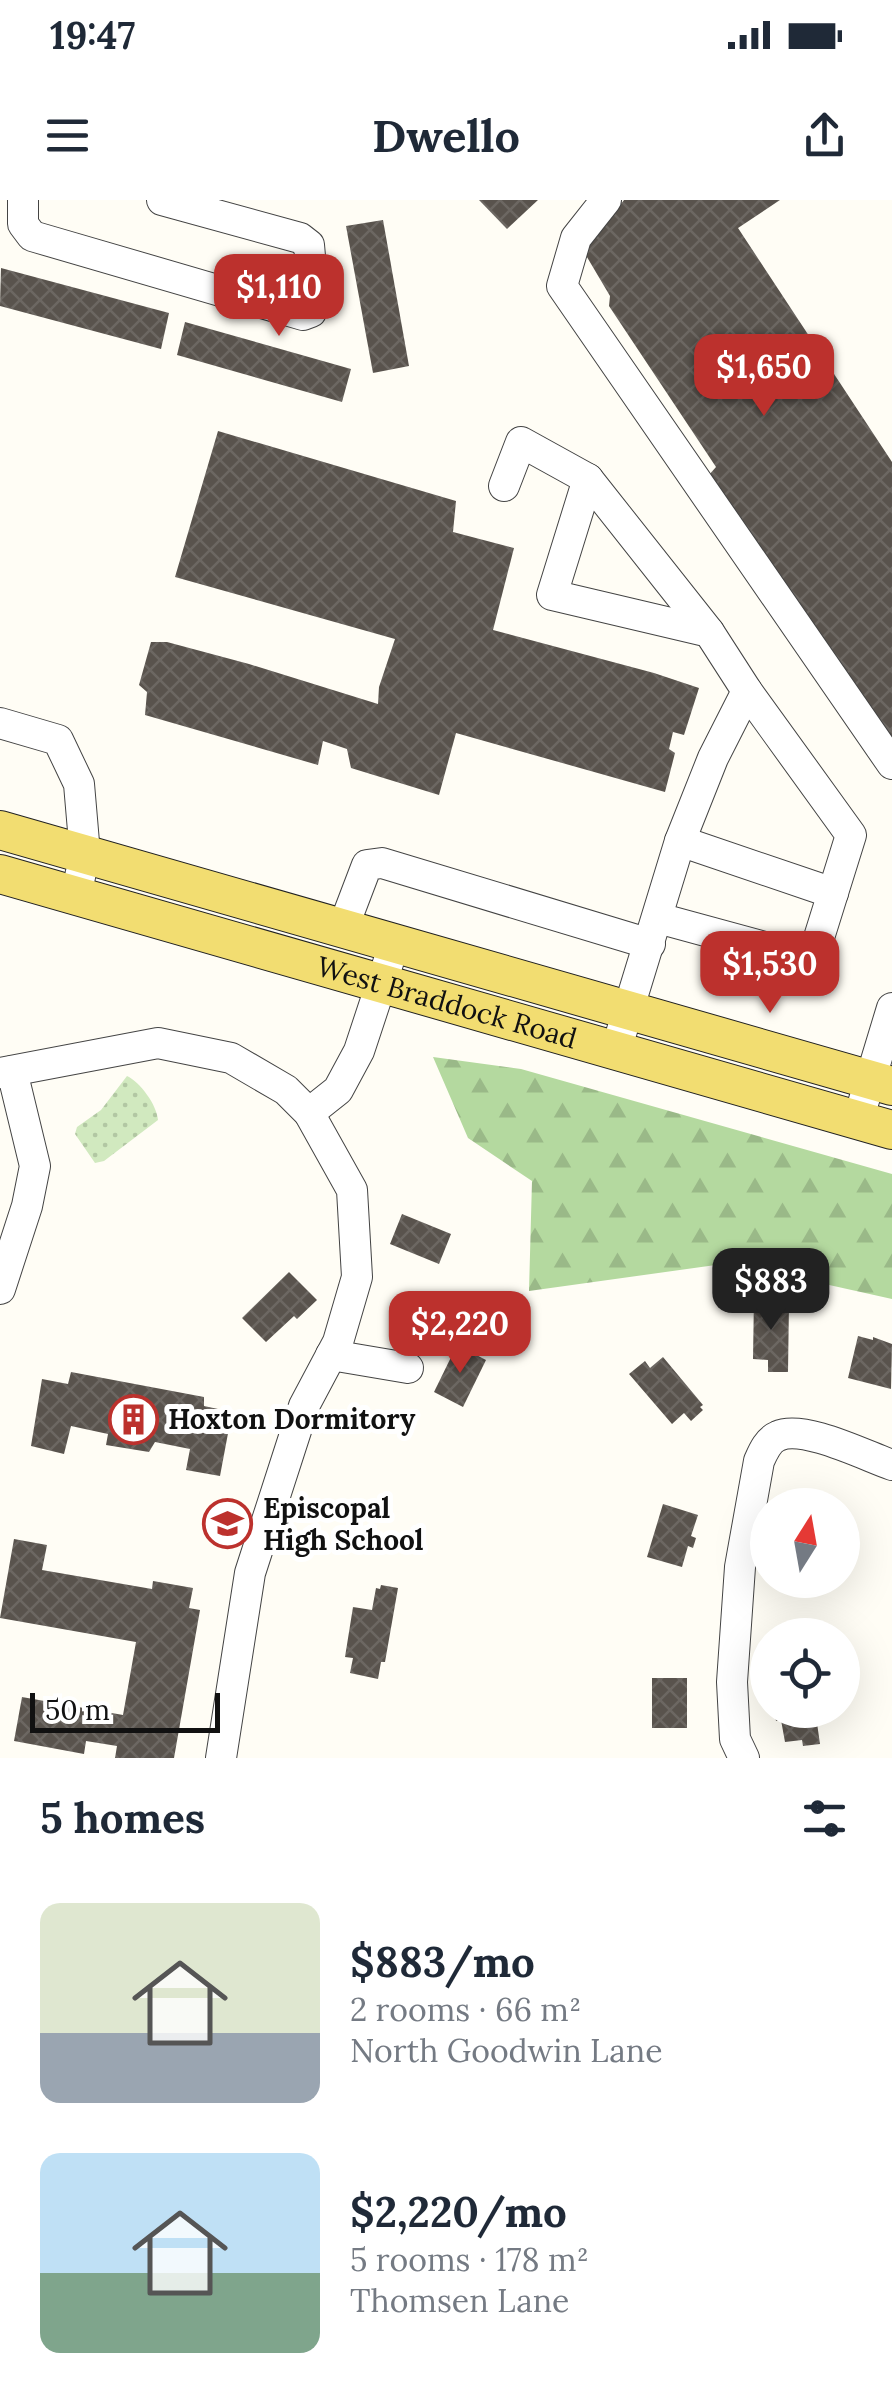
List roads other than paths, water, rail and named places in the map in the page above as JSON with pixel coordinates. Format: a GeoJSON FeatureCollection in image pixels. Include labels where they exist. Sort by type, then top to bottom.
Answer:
{"type":"FeatureCollection","features":[{"type":"Feature","properties":{"kind":"main road","name":"West Braddock Road"},"geometry":{"type":"LineString","coordinates":[[0,830],[880,1082]]}},
{"type":"Feature","properties":{"kind":"main road","name":"West Braddock Road"},"geometry":{"type":"LineString","coordinates":[[0,874],[875,1125]]}},
{"type":"Feature","properties":{"kind":"street"},"geometry":{"type":"LineString","coordinates":[[23,200],[24,224],[32,236],[303,315],[310,312],[314,301],[310,245],[300,238],[162,200]]}},
{"type":"Feature","properties":{"kind":"street"},"geometry":{"type":"LineString","coordinates":[[606,200],[576,238],[562,286],[892,764]]}},
{"type":"Feature","properties":{"kind":"street"},"geometry":{"type":"LineString","coordinates":[[344,928],[367,865],[382,864],[654,931],[812,960],[852,834],[747,691],[709,632],[588,478],[521,442],[504,486]]}},
{"type":"Feature","properties":{"kind":"street"},"geometry":{"type":"LineString","coordinates":[[588,478],[552,595],[709,632]]}},
{"type":"Feature","properties":{"kind":"street"},"geometry":{"type":"LineString","coordinates":[[616,1050],[680,841],[713,758],[747,691]]}},
{"type":"Feature","properties":{"kind":"street"},"geometry":{"type":"LineString","coordinates":[[0,723],[58,740],[79,784],[85,854],[76,895]]}},
{"type":"Feature","properties":{"kind":"street"},"geometry":{"type":"LineString","coordinates":[[680,841],[833,893]]}},
{"type":"Feature","properties":{"kind":"street"},"geometry":{"type":"LineString","coordinates":[[309,1114],[338,1090],[352,1064],[395,942]]}},
{"type":"Feature","properties":{"kind":"street"},"geometry":{"type":"LineString","coordinates":[[875,1125],[892,1008]]}},
{"type":"Feature","properties":{"kind":"street"},"geometry":{"type":"LineString","coordinates":[[0,1290],[27,1206],[35,1166],[6,1072],[158,1043],[230,1058],[286,1090],[309,1114],[352,1190],[357,1277],[331,1356],[304,1406],[250,1573],[221,1758]]}},
{"type":"Feature","properties":{"kind":"street"},"geometry":{"type":"LineString","coordinates":[[331,1356],[408,1368]]}},
{"type":"Feature","properties":{"kind":"street"},"geometry":{"type":"LineString","coordinates":[[744,1758],[734,1739],[732,1682],[740,1567],[758,1460],[766,1445],[777,1436],[799,1431],[892,1465]]}},
{"type":"Feature","properties":{"kind":"place","name":"Hoxton Dormitory"},"geometry":{"type":"Point","coordinates":[133,1419]}},
{"type":"Feature","properties":{"kind":"place","name":"Episcopal High School"},"geometry":{"type":"Point","coordinates":[228,1524]}}]}
